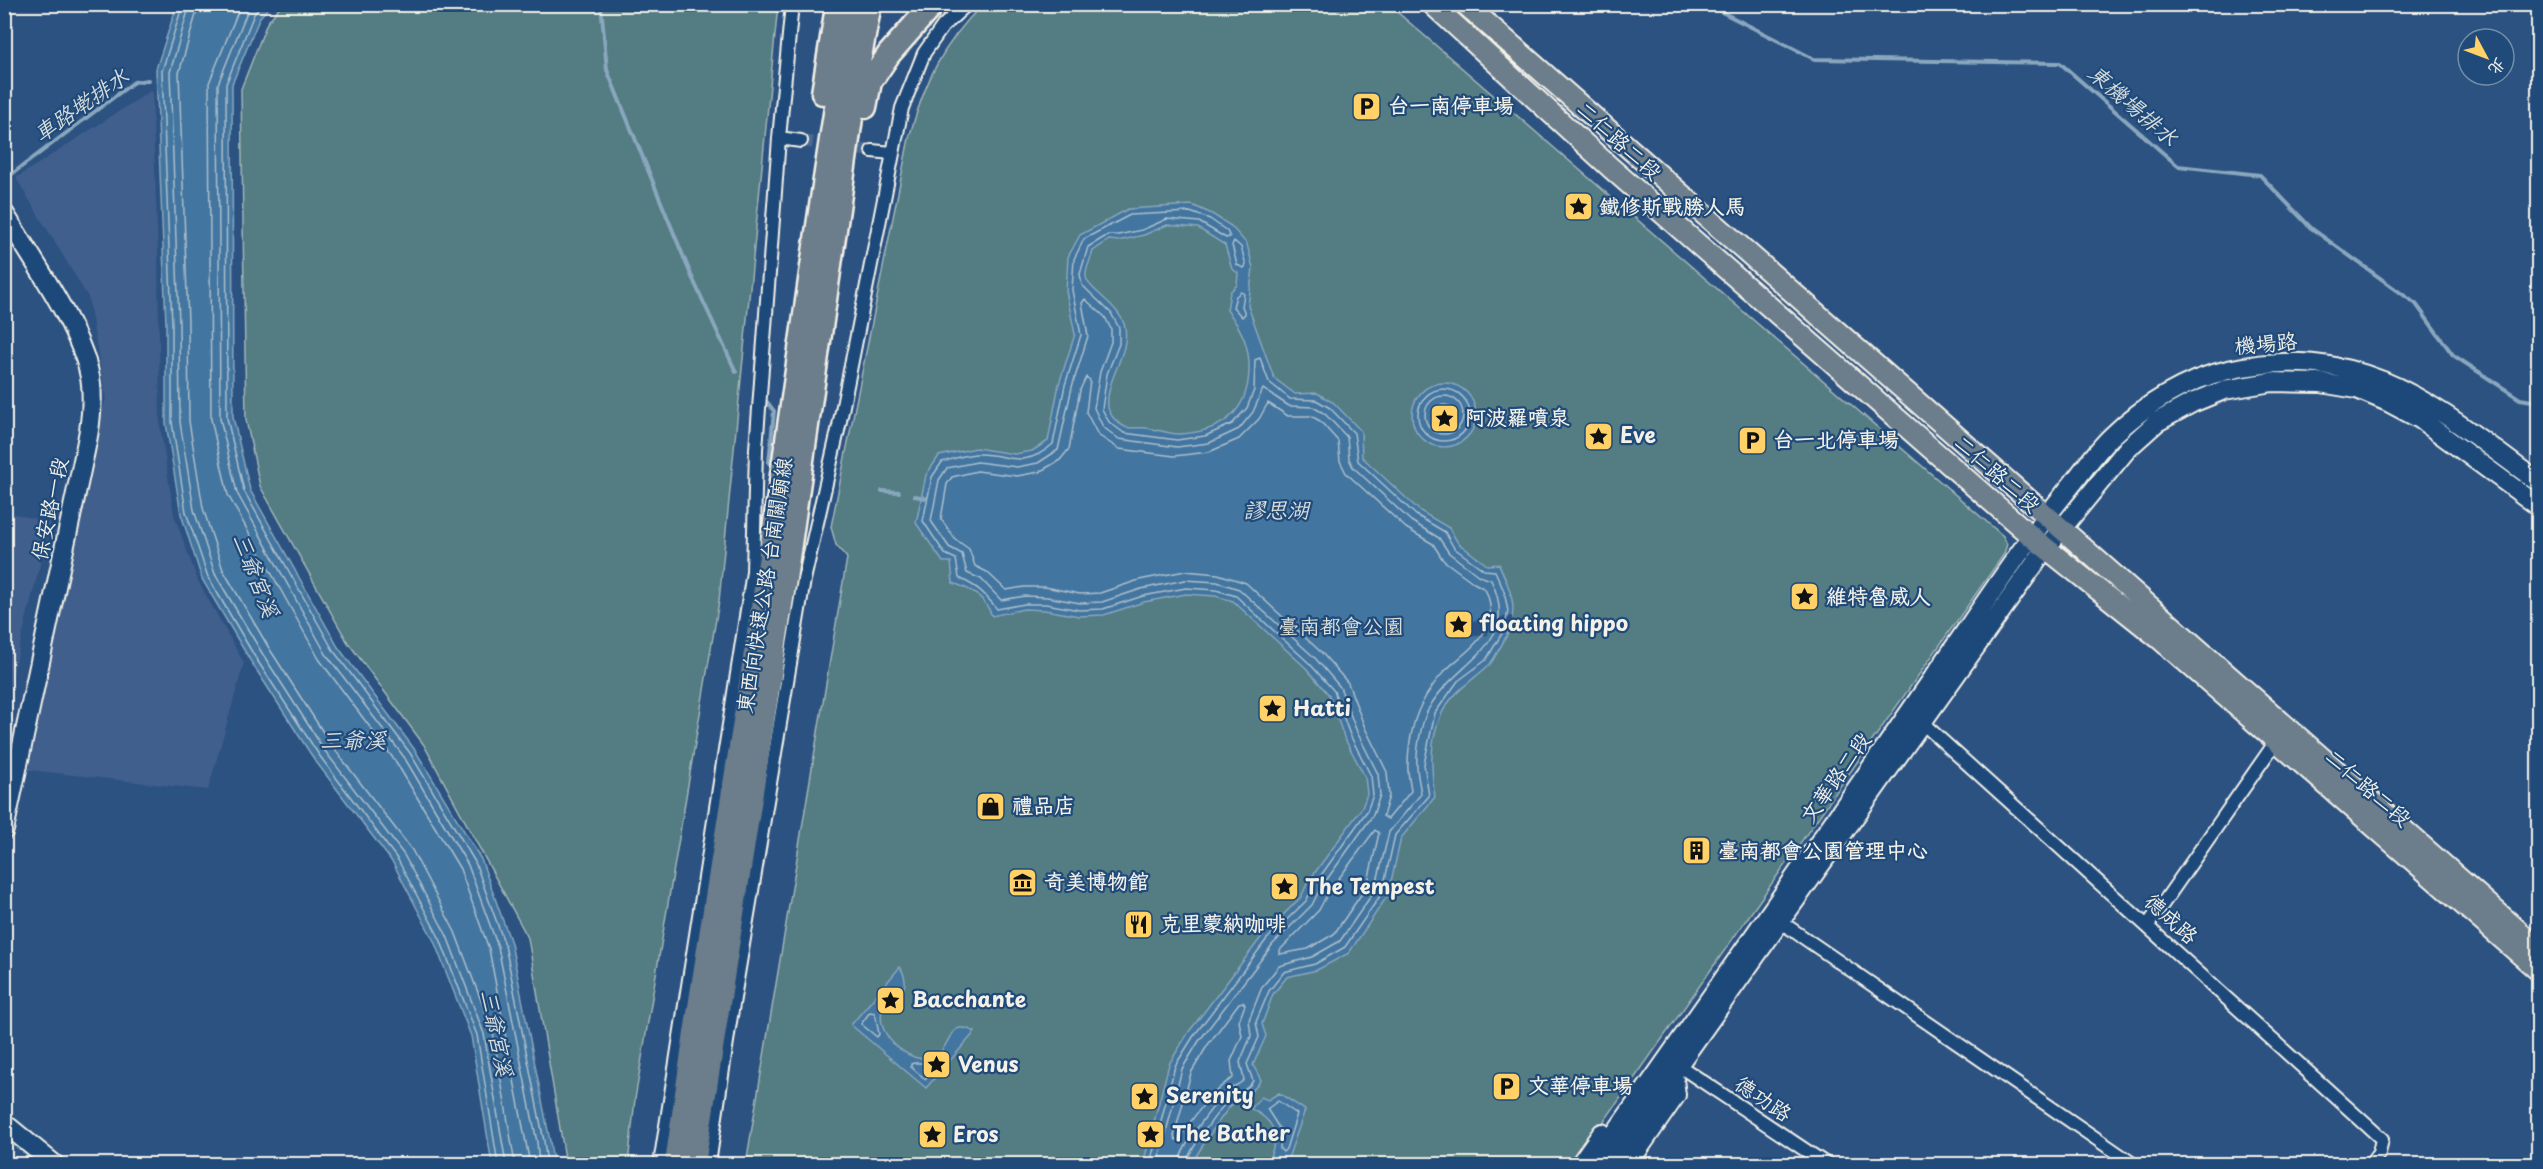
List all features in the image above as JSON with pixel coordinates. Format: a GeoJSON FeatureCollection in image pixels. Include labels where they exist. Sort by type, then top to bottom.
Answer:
{"type":"FeatureCollection","features":[{"type":"Feature","properties":{"kind":"highway"},"geometry":{"type":"LineString","coordinates":[[817,228],[810,203],[828,55],[838,4]]}},
{"type":"Feature","properties":{"kind":"highway","name":"東西向快速公路 台南關廟線"},"geometry":{"type":"LineString","coordinates":[[676,1164],[705,1025],[777,577],[789,490],[817,228],[853,4]]}},
{"type":"Feature","properties":{"kind":"highway","name":"東西向快速公路 台南關廟線"},"geometry":{"type":"LineString","coordinates":[[789,490],[820,341],[859,62],[870,4]]}},
{"type":"Feature","properties":{"kind":"highway"},"geometry":{"type":"LineString","coordinates":[[820,341],[870,82],[889,54],[933,4]]}},
{"type":"Feature","properties":{"kind":"highway","name":"東西向快速公路 台南關廟線"},"geometry":{"type":"LineString","coordinates":[[694,1164],[705,1025]]}},
{"type":"Feature","properties":{"kind":"main road","name":"二仁路二段"},"geometry":{"type":"LineString","coordinates":[[1432,4],[1611,168],[2039,542],[2160,639],[2538,970]]}},
{"type":"Feature","properties":{"kind":"main road","name":"二仁路二段"},"geometry":{"type":"LineString","coordinates":[[1465,4],[2538,948]]}},
{"type":"Feature","properties":{"kind":"street"},"geometry":{"type":"LineString","coordinates":[[777,577],[754,485],[779,138],[792,4]]}},
{"type":"Feature","properties":{"kind":"street"},"geometry":{"type":"LineString","coordinates":[[660,1164],[705,1025],[777,577],[825,496],[902,108],[924,53],[943,26],[967,4]]}},
{"type":"Feature","properties":{"kind":"street"},"geometry":{"type":"LineString","coordinates":[[1474,4],[1502,30],[1507,43]]}},
{"type":"Feature","properties":{"kind":"street"},"geometry":{"type":"LineString","coordinates":[[779,138],[801,141]]}},
{"type":"Feature","properties":{"kind":"street"},"geometry":{"type":"LineString","coordinates":[[872,151],[892,153]]}},
{"type":"Feature","properties":{"kind":"street","name":"保安路一段"},"geometry":{"type":"LineString","coordinates":[[4,213],[73,329],[89,371],[92,402],[91,421],[81,470],[4,830]]}},
{"type":"Feature","properties":{"kind":"street","name":"機場路"},"geometry":{"type":"LineString","coordinates":[[2039,542],[2110,437],[2143,409],[2184,386],[2226,370],[2266,364],[2300,362],[2333,366],[2394,384],[2432,404],[2538,482]]}},
{"type":"Feature","properties":{"kind":"street","name":"機場路"},"geometry":{"type":"LineString","coordinates":[[2053,523],[2157,422],[2192,402],[2224,390],[2272,382],[2321,383],[2357,389],[2388,402],[2420,419],[2538,506]]}},
{"type":"Feature","properties":{"kind":"street","name":"文華路二段"},"geometry":{"type":"LineString","coordinates":[[1642,1107],[2039,542]]}},
{"type":"Feature","properties":{"kind":"street","name":"文華路二段"},"geometry":{"type":"LineString","coordinates":[[1671,1067],[1781,922],[1916,717]]}},
{"type":"Feature","properties":{"kind":"street","name":"德成路"},"geometry":{"type":"LineString","coordinates":[[1916,717],[2382,1139],[2379,1153],[2371,1164]]}},
{"type":"Feature","properties":{"kind":"street"},"geometry":{"type":"LineString","coordinates":[[2148,925],[2277,740]]}},
{"type":"Feature","properties":{"kind":"street"},"geometry":{"type":"LineString","coordinates":[[1781,922],[2133,1164]]}},
{"type":"Feature","properties":{"kind":"street"},"geometry":{"type":"LineString","coordinates":[[705,1025],[709,1164]]}},
{"type":"Feature","properties":{"kind":"street"},"geometry":{"type":"LineString","coordinates":[[1580,1164],[1644,1071],[1671,1067],[1676,1095],[1628,1164]]}},
{"type":"Feature","properties":{"kind":"street","name":"德功路"},"geometry":{"type":"LineString","coordinates":[[1671,1067],[1826,1164]]}},
{"type":"Feature","properties":{"kind":"street"},"geometry":{"type":"LineString","coordinates":[[1596,1164],[1642,1107]]}},
{"type":"Feature","properties":{"kind":"street"},"geometry":{"type":"LineString","coordinates":[[1612,1164],[1642,1107]]}},
{"type":"Feature","properties":{"kind":"street"},"geometry":{"type":"LineString","coordinates":[[4,1123],[54,1164]]}},
{"type":"Feature","properties":{"kind":"shaded area"},"geometry":{"type":"Polygon","coordinates":[[[152,90],[158,254],[160,425],[174,515],[198,581],[244,663],[208,790],[29,770],[95,439],[106,398],[88,297],[16,178],[152,90]]]}},
{"type":"Feature","properties":{"kind":"shaded area"},"geometry":{"type":"Polygon","coordinates":[[[4,511],[50,523],[8,694],[4,693],[4,511]]]}},
{"type":"Feature","properties":{"kind":"green space"},"geometry":{"type":"Polygon","coordinates":[[[282,4],[778,5],[719,601],[635,1099],[628,1164],[566,1164],[528,938],[424,745],[347,641],[260,486],[246,420],[241,89],[267,23],[282,4]]]}},
{"type":"Feature","properties":{"kind":"green space","name":"臺南都會公園"},"geometry":{"type":"Polygon","coordinates":[[[982,5],[1389,5],[2003,536],[2007,544],[2004,554],[1574,1164],[746,1164],[847,558],[836,545],[831,527],[909,138],[921,99],[936,66],[956,35],[982,5]]]}},
{"type":"Feature","properties":{"kind":"water","name":"三爺溪"},"geometry":{"type":"Polygon","coordinates":[[[177,5],[271,5],[260,17],[232,84],[233,417],[250,490],[338,647],[415,750],[481,859],[511,943],[553,1164],[492,1164],[471,1036],[434,941],[393,863],[314,759],[250,660],[202,579],[181,514],[166,423],[166,324],[156,69],[177,5]]]}},
{"type":"Feature","properties":{"kind":"water","name":"謬思湖"},"geometry":{"type":"Polygon","coordinates":[[[1192,205],[1231,226],[1247,244],[1253,268],[1248,306],[1274,378],[1295,394],[1317,393],[1334,403],[1361,431],[1362,457],[1420,511],[1449,528],[1458,543],[1487,565],[1499,564],[1513,605],[1507,635],[1492,661],[1450,700],[1441,715],[1434,735],[1432,756],[1435,797],[1401,838],[1388,895],[1349,953],[1317,970],[1287,977],[1273,994],[1262,1024],[1266,1036],[1253,1065],[1261,1080],[1253,1090],[1231,1105],[1191,1164],[1143,1164],[1169,1064],[1188,1033],[1263,935],[1301,897],[1308,882],[1362,808],[1367,794],[1365,777],[1344,737],[1329,695],[1306,668],[1233,601],[1215,596],[1186,594],[1144,602],[1104,615],[1079,616],[1024,609],[992,616],[985,603],[977,595],[953,583],[951,562],[943,562],[916,523],[926,475],[939,456],[976,448],[1014,454],[1032,451],[1048,441],[1059,384],[1075,334],[1066,291],[1068,257],[1080,235],[1128,209],[1192,205]],[[1167,225],[1144,235],[1118,241],[1109,240],[1093,251],[1086,271],[1088,282],[1117,312],[1125,327],[1124,347],[1110,386],[1108,407],[1114,419],[1125,427],[1148,428],[1179,434],[1207,429],[1229,418],[1243,399],[1249,372],[1248,354],[1241,332],[1227,310],[1230,292],[1237,285],[1238,273],[1232,269],[1225,245],[1198,228],[1167,225]]]}},
{"type":"Feature","properties":{"kind":"water","name":"阿波羅噴泉"},"geometry":{"type":"Polygon","coordinates":[[[1438,383],[1450,383],[1467,392],[1474,403],[1476,415],[1474,427],[1467,438],[1450,447],[1438,447],[1426,442],[1417,433],[1412,421],[1412,409],[1417,397],[1426,388],[1438,383]]]}},
{"type":"Feature","properties":{"kind":"water"},"geometry":{"type":"Polygon","coordinates":[[[900,967],[904,974],[905,985],[885,1004],[881,1017],[884,1030],[899,1049],[914,1057],[930,1058],[942,1051],[955,1030],[959,1028],[975,1032],[926,1088],[851,1025],[900,967]]]}},
{"type":"Feature","properties":{"kind":"water"},"geometry":{"type":"Polygon","coordinates":[[[1279,1093],[1305,1110],[1286,1164],[1267,1164],[1274,1146],[1274,1132],[1267,1120],[1251,1109],[1261,1097],[1268,1100],[1279,1093]]]}},
{"type":"Feature","properties":{"kind":"pier"},"geometry":{"type":"Polygon","coordinates":[[[1512,616],[1513,624],[1488,626],[1488,635],[1464,637],[1463,622],[1512,616]]]}},
{"type":"Feature","properties":{"kind":"waterway"},"geometry":{"type":"LineString","coordinates":[[601,4],[607,70],[691,275],[736,372]]}},
{"type":"Feature","properties":{"kind":"waterway","name":"東機場排水"},"geometry":{"type":"LineString","coordinates":[[1706,4],[1814,59],[2060,63],[2178,166],[2260,175],[2311,228],[2416,304],[2453,355],[2520,399],[2538,402]]}},
{"type":"Feature","properties":{"kind":"waterway","name":"車路墘排水"},"geometry":{"type":"LineString","coordinates":[[4,180],[134,82],[148,80]]}},
{"type":"Feature","properties":{"kind":"waterway"},"geometry":{"type":"LineString","coordinates":[[767,402],[774,411],[769,463]]}},
{"type":"Feature","properties":{"kind":"waterway"},"geometry":{"type":"LineString","coordinates":[[882,491],[899,492]]}},
{"type":"Feature","properties":{"kind":"waterway"},"geometry":{"type":"LineString","coordinates":[[915,496],[925,498]]}},
{"type":"Feature","properties":{"kind":"tunnel"},"geometry":{"type":"LineString","coordinates":[[801,141],[872,151]]}},
{"type":"Feature","properties":{"kind":"place","name":"台一南停車場"},"geometry":{"type":"Point","coordinates":[1367,106]}},
{"type":"Feature","properties":{"kind":"place","name":"鐵修斯戰勝人馬"},"geometry":{"type":"Point","coordinates":[1578,207]}},
{"type":"Feature","properties":{"kind":"place","name":"阿波羅噴泉"},"geometry":{"type":"Point","coordinates":[1444,418]}},
{"type":"Feature","properties":{"kind":"place","name":"Eve"},"geometry":{"type":"Point","coordinates":[1599,436]}},
{"type":"Feature","properties":{"kind":"place","name":"台一北停車場"},"geometry":{"type":"Point","coordinates":[1752,440]}},
{"type":"Feature","properties":{"kind":"place","name":"維特魯威人"},"geometry":{"type":"Point","coordinates":[1805,597]}},
{"type":"Feature","properties":{"kind":"place","name":"floating hippo"},"geometry":{"type":"Point","coordinates":[1458,624]}},
{"type":"Feature","properties":{"kind":"place","name":"Hatti"},"geometry":{"type":"Point","coordinates":[1272,709]}},
{"type":"Feature","properties":{"kind":"place","name":"禮品店"},"geometry":{"type":"Point","coordinates":[991,806]}},
{"type":"Feature","properties":{"kind":"place","name":"臺南都會公園管理中心"},"geometry":{"type":"Point","coordinates":[1697,851]}},
{"type":"Feature","properties":{"kind":"place","name":"奇美博物館"},"geometry":{"type":"Point","coordinates":[1023,882]}},
{"type":"Feature","properties":{"kind":"place","name":"The Tempest"},"geometry":{"type":"Point","coordinates":[1284,887]}},
{"type":"Feature","properties":{"kind":"place","name":"克里蒙納咖啡"},"geometry":{"type":"Point","coordinates":[1139,924]}},
{"type":"Feature","properties":{"kind":"place","name":"Bacchante"},"geometry":{"type":"Point","coordinates":[891,1000]}},
{"type":"Feature","properties":{"kind":"place","name":"Venus"},"geometry":{"type":"Point","coordinates":[937,1065]}},
{"type":"Feature","properties":{"kind":"place","name":"文華停車場"},"geometry":{"type":"Point","coordinates":[1507,1086]}},
{"type":"Feature","properties":{"kind":"place","name":"Serenity"},"geometry":{"type":"Point","coordinates":[1145,1096]}},
{"type":"Feature","properties":{"kind":"place","name":"The Bather"},"geometry":{"type":"Point","coordinates":[1151,1134]}},
{"type":"Feature","properties":{"kind":"place","name":"Eros"},"geometry":{"type":"Point","coordinates":[932,1135]}},
{"type":"Feature","properties":{"kind":"water label","name":"三爺宮溪"},"geometry":{"type":"Point","coordinates":[256,575]}},
{"type":"Feature","properties":{"kind":"water label","name":"三爺宮溪"},"geometry":{"type":"Point","coordinates":[497,1033]}}]}
